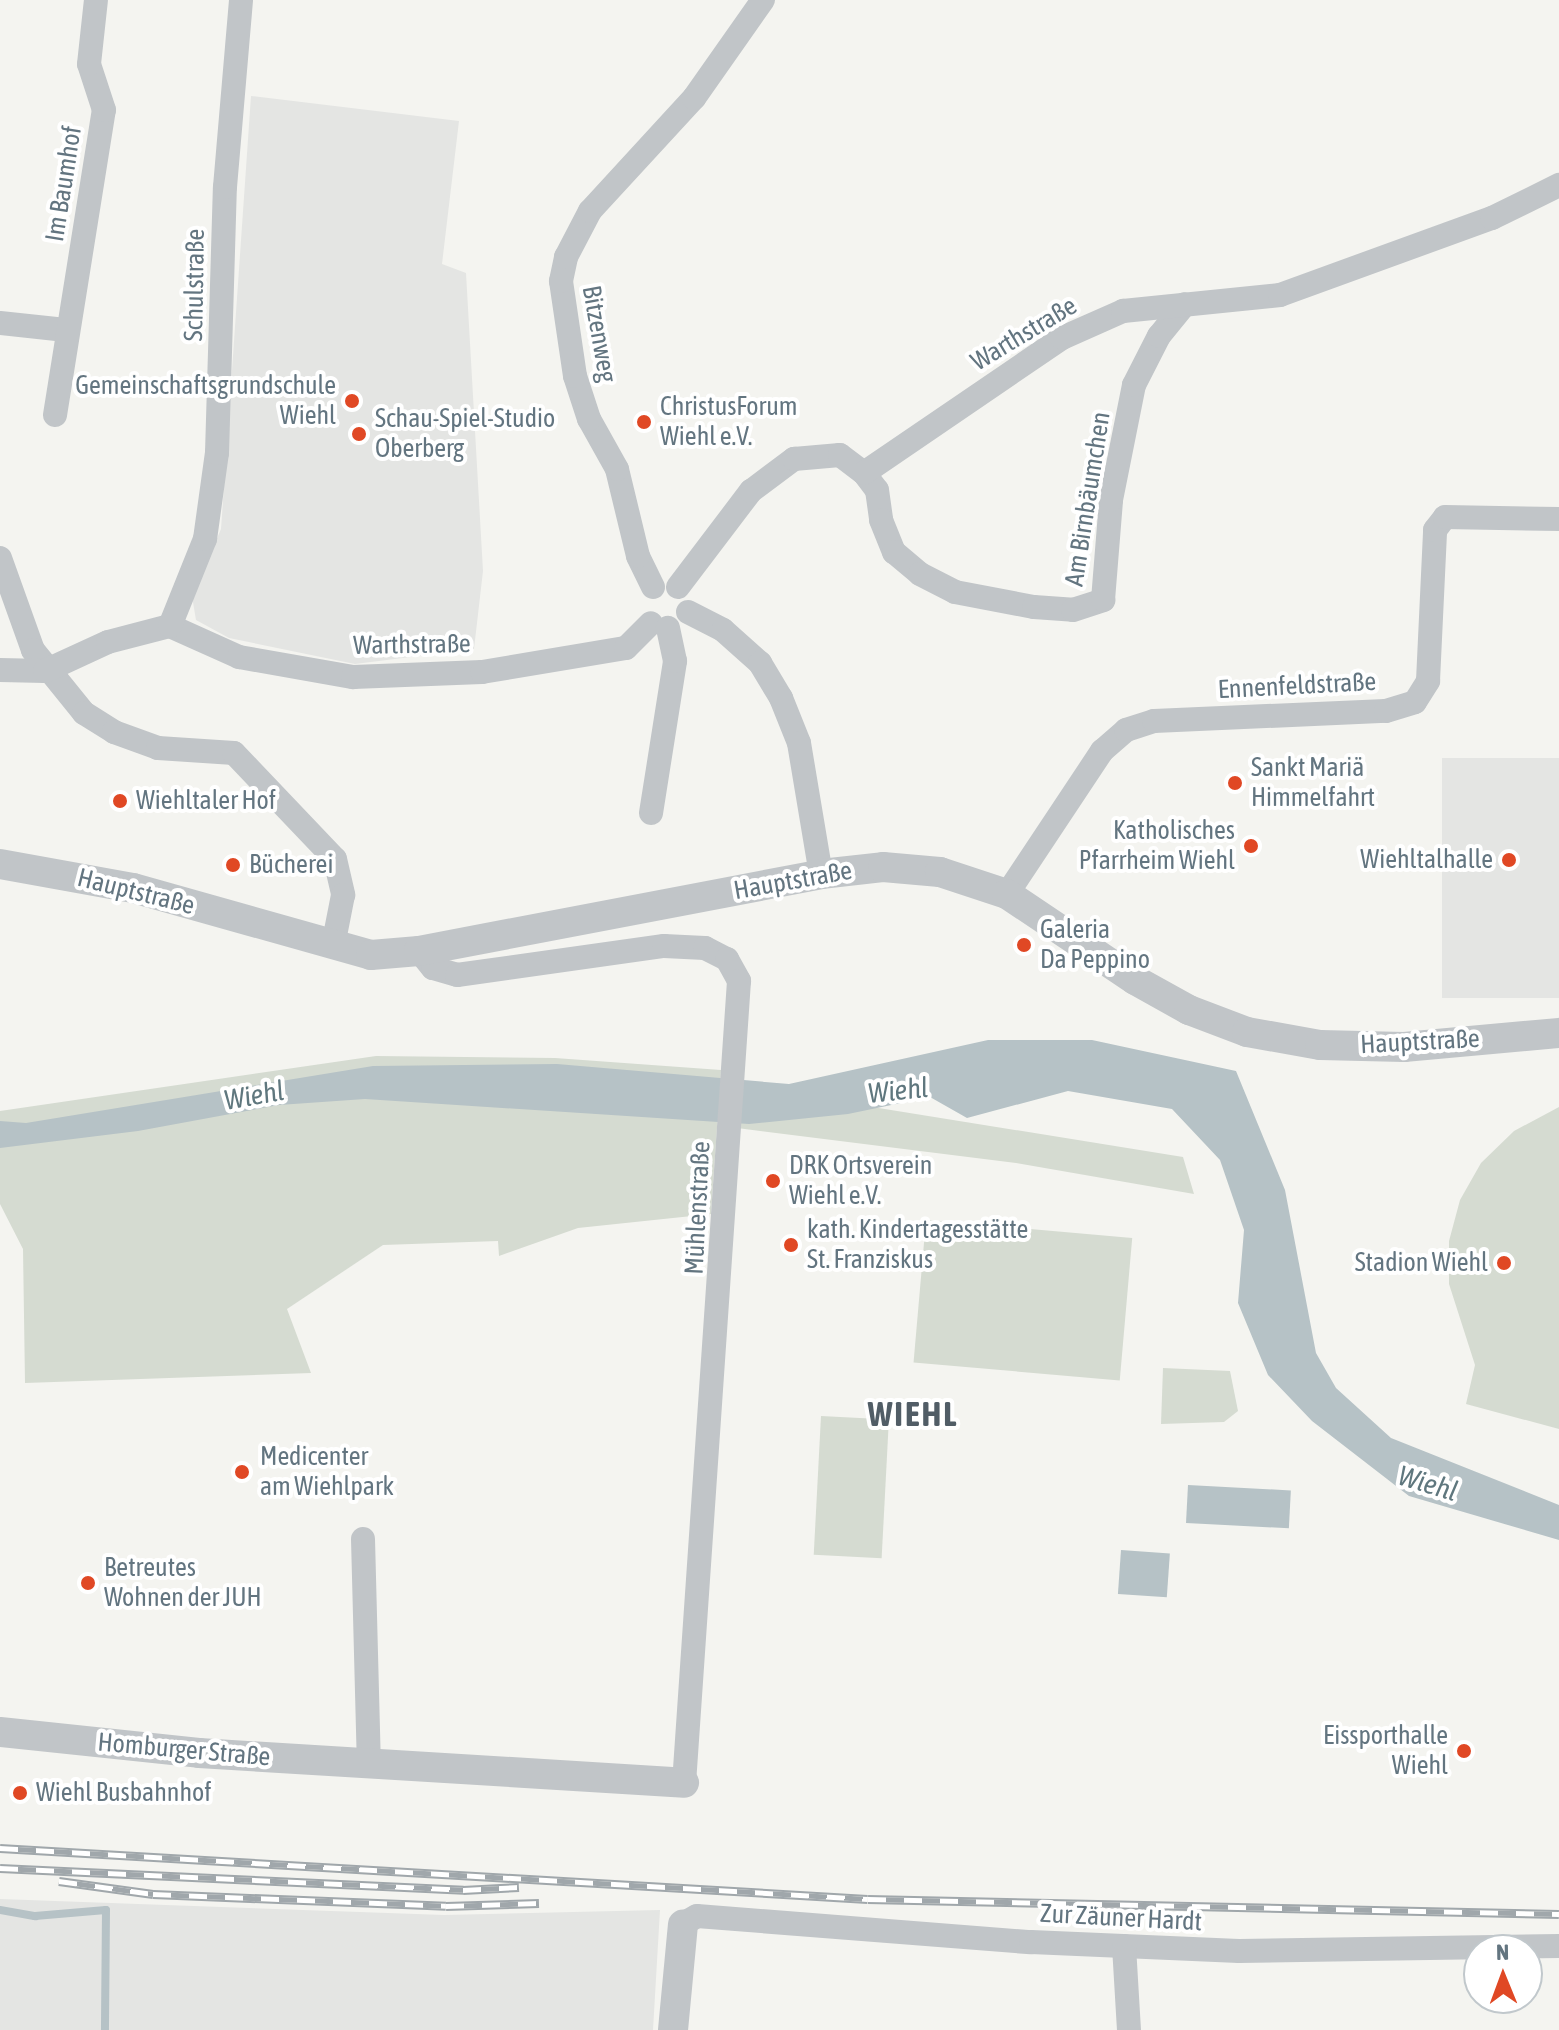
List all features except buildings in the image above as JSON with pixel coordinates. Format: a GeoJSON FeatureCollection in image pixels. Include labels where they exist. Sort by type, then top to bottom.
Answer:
{"type":"FeatureCollection","features":[{"type":"Feature","properties":{"kind":"street","name":"Im Baumhof"},"geometry":{"type":"LineString","coordinates":[[55,415],[66,330],[104,110],[89,64],[96,0]]}},
{"type":"Feature","properties":{"kind":"street","name":"Schulstraße"},"geometry":{"type":"LineString","coordinates":[[170,626],[205,539],[211,510],[225,187],[241,0]]}},
{"type":"Feature","properties":{"kind":"street","name":"Bitzenweg"},"geometry":{"type":"LineString","coordinates":[[653,587],[638,556],[617,469],[589,419],[575,376],[561,281],[566,257],[590,211],[694,98],[763,0]]}},
{"type":"Feature","properties":{"kind":"street","name":"Warthstraße"},"geometry":{"type":"LineString","coordinates":[[864,473],[1062,338],[1123,311],[1280,295],[1326,281],[1492,218],[1559,185]]}},
{"type":"Feature","properties":{"kind":"street","name":"Am Birnbäumchen"},"geometry":{"type":"LineString","coordinates":[[864,473],[877,490],[881,520],[894,552],[920,574],[955,592],[1034,607],[1073,610],[1103,600],[1111,500],[1134,385],[1159,336],[1185,304]]}},
{"type":"Feature","properties":{"kind":"street"},"geometry":{"type":"LineString","coordinates":[[0,323],[66,330]]}},
{"type":"Feature","properties":{"kind":"street"},"geometry":{"type":"LineString","coordinates":[[678,587],[751,491],[794,459],[840,455],[864,473]]}},
{"type":"Feature","properties":{"kind":"street","name":"Ennenfeldstraße"},"geometry":{"type":"LineString","coordinates":[[1007,894],[1102,751],[1126,730],[1154,721],[1386,711],[1415,702],[1428,681],[1435,530],[1445,517],[1559,519]]}},
{"type":"Feature","properties":{"kind":"street"},"geometry":{"type":"LineString","coordinates":[[0,558],[45,671],[84,713],[114,732],[158,748],[234,753],[335,859],[343,895],[333,946]]}},
{"type":"Feature","properties":{"kind":"street"},"geometry":{"type":"LineString","coordinates":[[651,813],[675,661],[660,626],[643,604],[653,587],[678,587]]}},
{"type":"Feature","properties":{"kind":"street"},"geometry":{"type":"LineString","coordinates":[[678,587],[688,602],[688,612]]}},
{"type":"Feature","properties":{"kind":"street"},"geometry":{"type":"LineString","coordinates":[[660,626],[688,612]]}},
{"type":"Feature","properties":{"kind":"street"},"geometry":{"type":"LineString","coordinates":[[688,612],[723,630],[760,663],[781,698],[799,743],[821,874]]}},
{"type":"Feature","properties":{"kind":"street"},"geometry":{"type":"LineString","coordinates":[[0,670],[45,671],[108,642],[170,626]]}},
{"type":"Feature","properties":{"kind":"street","name":"Warthstraße"},"geometry":{"type":"LineString","coordinates":[[170,626],[239,657],[353,677],[482,672],[626,648],[660,626]]}},
{"type":"Feature","properties":{"kind":"street","name":"Hauptstraße"},"geometry":{"type":"LineString","coordinates":[[0,864],[133,888],[371,955],[419,951],[821,874],[883,867],[940,872],[1007,894],[1135,980],[1189,1010],[1247,1032],[1320,1045],[1404,1047],[1559,1033]]}},
{"type":"Feature","properties":{"kind":"street","name":"Mühlenstraße"},"geometry":{"type":"LineString","coordinates":[[419,951],[433,968],[457,975],[664,946],[705,948],[727,959],[739,981],[737,1049],[684,1783]]}},
{"type":"Feature","properties":{"kind":"street"},"geometry":{"type":"LineString","coordinates":[[363,1539],[369,1764]]}},
{"type":"Feature","properties":{"kind":"street","name":"Homburger Straße"},"geometry":{"type":"LineString","coordinates":[[0,1732],[246,1756],[684,1783]]}},
{"type":"Feature","properties":{"kind":"street","name":"Zur Zäuner Hardt"},"geometry":{"type":"LineString","coordinates":[[683,1924],[697,1916],[1124,1946],[1421,1952],[1559,1946]]}},
{"type":"Feature","properties":{"kind":"street"},"geometry":{"type":"LineString","coordinates":[[673,2030],[683,1924]]}},
{"type":"Feature","properties":{"kind":"street"},"geometry":{"type":"LineString","coordinates":[[1124,1946],[1129,2030]]}},
{"type":"Feature","properties":{"kind":"shaded area","name":"Gemeinschaftsgrundschule Wiehl"},"geometry":{"type":"Polygon","coordinates":[[[251,96],[459,121],[442,264],[466,273],[483,571],[474,649],[355,664],[229,638],[196,620],[192,596],[221,529],[251,96]]]}},
{"type":"Feature","properties":{"kind":"shaded area"},"geometry":{"type":"Polygon","coordinates":[[[1442,758],[1559,758],[1559,998],[1442,998],[1442,758]]]}},
{"type":"Feature","properties":{"kind":"shaded area"},"geometry":{"type":"Polygon","coordinates":[[[376,1056],[555,1058],[721,1070],[711,1214],[578,1228],[499,1256],[498,1241],[383,1245],[287,1309],[311,1373],[25,1383],[23,1249],[0,1204],[0,1111],[376,1056]]]}},
{"type":"Feature","properties":{"kind":"shaded area"},"geometry":{"type":"Polygon","coordinates":[[[741,1098],[860,1105],[1183,1157],[1194,1194],[1016,1163],[737,1128],[741,1098]]]}},
{"type":"Feature","properties":{"kind":"shaded area","name":"Stadion Wiehl"},"geometry":{"type":"Polygon","coordinates":[[[1559,1107],[1559,1429],[1466,1404],[1475,1365],[1449,1284],[1449,1241],[1460,1200],[1481,1163],[1514,1131],[1559,1107]]]}},
{"type":"Feature","properties":{"kind":"shaded area"},"geometry":{"type":"Polygon","coordinates":[[[926,1220],[1132,1238],[1120,1380],[914,1362],[926,1220]]]}},
{"type":"Feature","properties":{"kind":"shaded area"},"geometry":{"type":"Polygon","coordinates":[[[1163,1368],[1230,1371],[1238,1411],[1224,1422],[1161,1424],[1163,1368]]]}},
{"type":"Feature","properties":{"kind":"shaded area"},"geometry":{"type":"Polygon","coordinates":[[[821,1416],[889,1420],[882,1558],[814,1555],[821,1416]]]}},
{"type":"Feature","properties":{"kind":"shaded area"},"geometry":{"type":"Polygon","coordinates":[[[0,1899],[444,1915],[660,1910],[653,2030],[0,2030],[0,1899]]]}},
{"type":"Feature","properties":{"kind":"water","name":"Wiehl"},"geometry":{"type":"Polygon","coordinates":[[[988,1040],[1092,1040],[1236,1071],[1285,1190],[1316,1353],[1336,1388],[1391,1438],[1559,1505],[1559,1540],[1409,1496],[1312,1421],[1268,1375],[1238,1303],[1244,1230],[1220,1160],[1172,1109],[1068,1091],[967,1118],[930,1097],[848,1114],[749,1124],[365,1099],[279,1105],[138,1131],[0,1148],[0,1121],[26,1123],[373,1066],[557,1064],[789,1084],[988,1040]]]}},
{"type":"Feature","properties":{"kind":"water"},"geometry":{"type":"Polygon","coordinates":[[[1188,1485],[1291,1490],[1289,1528],[1186,1523],[1188,1485]]]}},
{"type":"Feature","properties":{"kind":"water"},"geometry":{"type":"Polygon","coordinates":[[[1121,1550],[1170,1553],[1167,1597],[1118,1594],[1121,1550]]]}},
{"type":"Feature","properties":{"kind":"waterway"},"geometry":{"type":"LineString","coordinates":[[0,1910],[35,1916],[106,1910],[105,2030]]}},
{"type":"Feature","properties":{"kind":"railway"},"geometry":{"type":"LineString","coordinates":[[0,1848],[868,1899],[1559,1914]]}},
{"type":"Feature","properties":{"kind":"railway"},"geometry":{"type":"LineString","coordinates":[[0,1868],[463,1890],[519,1887]]}},
{"type":"Feature","properties":{"kind":"railway"},"geometry":{"type":"LineString","coordinates":[[59,1881],[153,1894],[446,1906],[539,1903]]}},
{"type":"Feature","properties":{"kind":"place","name":"Gemeinschaftsgrundschule Wiehl"},"geometry":{"type":"Point","coordinates":[352,401]}},
{"type":"Feature","properties":{"kind":"place","name":"ChristusForum Wiehl e.V."},"geometry":{"type":"Point","coordinates":[644,422]}},
{"type":"Feature","properties":{"kind":"place","name":"Schau-Spiel-Studio Oberberg"},"geometry":{"type":"Point","coordinates":[359,434]}},
{"type":"Feature","properties":{"kind":"place","name":"Sankt Mariä Himmelfahrt"},"geometry":{"type":"Point","coordinates":[1235,783]}},
{"type":"Feature","properties":{"kind":"place","name":"Wiehltaler Hof"},"geometry":{"type":"Point","coordinates":[120,801]}},
{"type":"Feature","properties":{"kind":"place","name":"Katholisches Pfarrheim Wiehl"},"geometry":{"type":"Point","coordinates":[1251,846]}},
{"type":"Feature","properties":{"kind":"place","name":"Wiehltalhalle"},"geometry":{"type":"Point","coordinates":[1509,860]}},
{"type":"Feature","properties":{"kind":"place","name":"Bücherei"},"geometry":{"type":"Point","coordinates":[233,865]}},
{"type":"Feature","properties":{"kind":"place","name":"Galeria Da Peppino"},"geometry":{"type":"Point","coordinates":[1024,945]}},
{"type":"Feature","properties":{"kind":"place","name":"DRK Ortsverein Wiehl e.V."},"geometry":{"type":"Point","coordinates":[773,1181]}},
{"type":"Feature","properties":{"kind":"place","name":"kath. Kindertagesstätte St. Franziskus"},"geometry":{"type":"Point","coordinates":[791,1245]}},
{"type":"Feature","properties":{"kind":"place","name":"Stadion Wiehl"},"geometry":{"type":"Point","coordinates":[1504,1263]}},
{"type":"Feature","properties":{"kind":"place","name":"Medicenter am Wiehlpark"},"geometry":{"type":"Point","coordinates":[242,1472]}},
{"type":"Feature","properties":{"kind":"place","name":"Betreutes Wohnen der JUH"},"geometry":{"type":"Point","coordinates":[88,1583]}},
{"type":"Feature","properties":{"kind":"place","name":"Eissporthalle Wiehl"},"geometry":{"type":"Point","coordinates":[1464,1751]}},
{"type":"Feature","properties":{"kind":"place","name":"Wiehl Busbahnhof"},"geometry":{"type":"Point","coordinates":[20,1793]}},
{"type":"Feature","properties":{"kind":"district","name":"WIEHL"},"geometry":{"type":"Point","coordinates":[913,1414]}}]}
